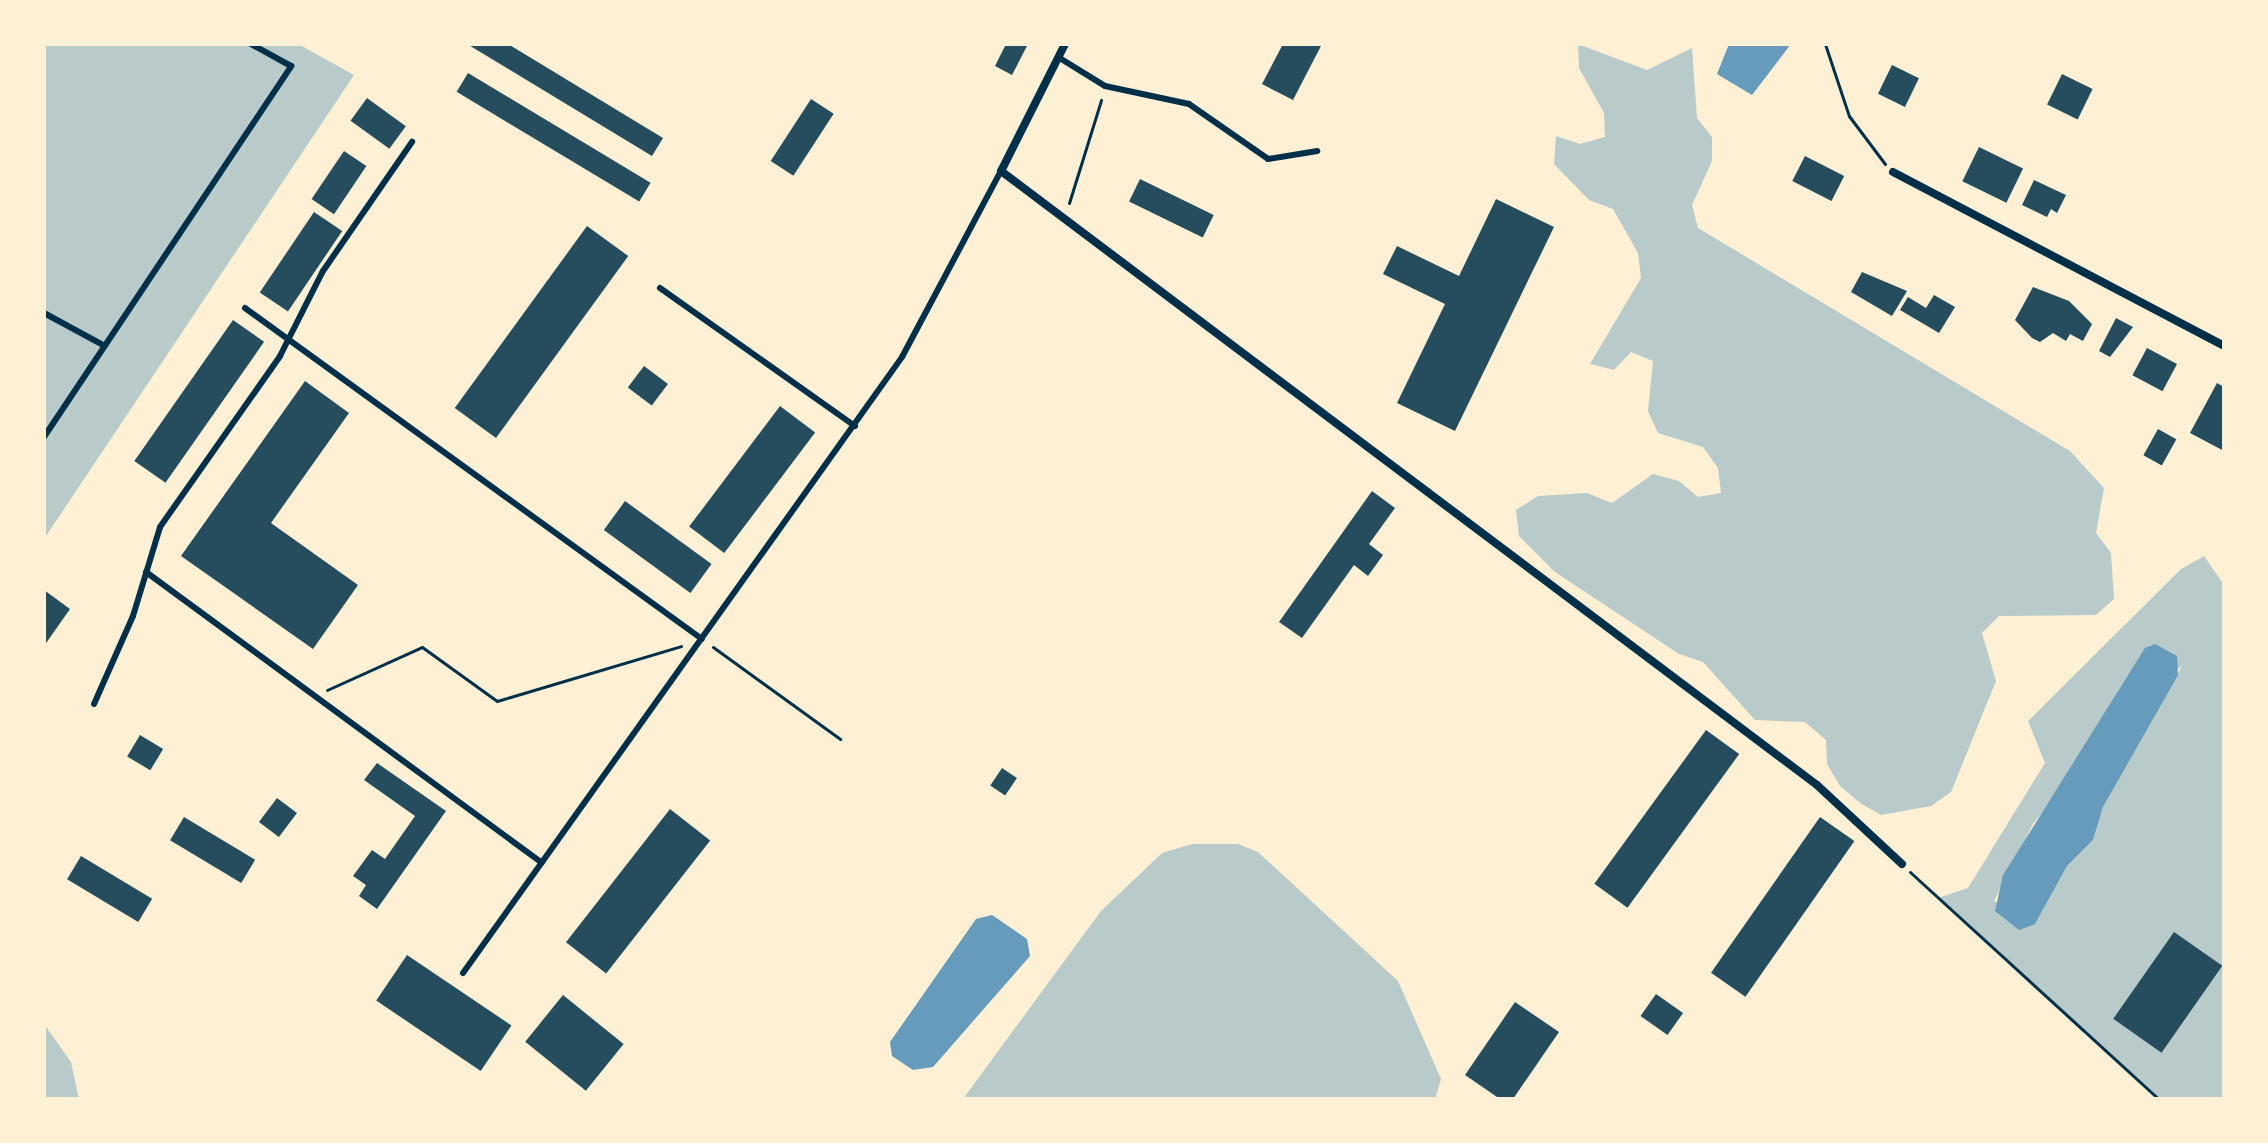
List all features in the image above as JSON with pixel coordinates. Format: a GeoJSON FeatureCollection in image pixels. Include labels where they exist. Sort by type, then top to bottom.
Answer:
{"type":"FeatureCollection","features":[{"type":"Feature","properties":{"kind":"street"},"geometry":{"type":"LineString","coordinates":[[1065,44],[1001,171],[1817,785],[1902,864]]}},
{"type":"Feature","properties":{"kind":"street"},"geometry":{"type":"LineString","coordinates":[[1893,172],[2224,346]]}},
{"type":"Feature","properties":{"kind":"lane"},"geometry":{"type":"LineString","coordinates":[[44,437],[291,66],[251,44]]}},
{"type":"Feature","properties":{"kind":"lane"},"geometry":{"type":"LineString","coordinates":[[1058,57],[1105,86],[1189,104],[1268,159],[1317,151]]}},
{"type":"Feature","properties":{"kind":"lane"},"geometry":{"type":"LineString","coordinates":[[94,704],[146,572],[160,527],[288,340],[323,271],[412,142]]}},
{"type":"Feature","properties":{"kind":"lane"},"geometry":{"type":"LineString","coordinates":[[463,973],[855,426],[919,329],[1001,171]]}},
{"type":"Feature","properties":{"kind":"lane"},"geometry":{"type":"LineString","coordinates":[[660,288],[855,426]]}},
{"type":"Feature","properties":{"kind":"lane"},"geometry":{"type":"LineString","coordinates":[[245,308],[702,639]]}},
{"type":"Feature","properties":{"kind":"lane"},"geometry":{"type":"LineString","coordinates":[[44,313],[105,346]]}},
{"type":"Feature","properties":{"kind":"lane"},"geometry":{"type":"LineString","coordinates":[[146,572],[542,863]]}},
{"type":"Feature","properties":{"kind":"path"},"geometry":{"type":"LineString","coordinates":[[1825,44],[1849,116],[1893,172]]}},
{"type":"Feature","properties":{"kind":"path"},"geometry":{"type":"LineString","coordinates":[[1064,218],[1105,86]]}},
{"type":"Feature","properties":{"kind":"path"},"geometry":{"type":"LineString","coordinates":[[314,696],[422,647],[497,701],[702,639],[840,739]]}},
{"type":"Feature","properties":{"kind":"path"},"geometry":{"type":"LineString","coordinates":[[1902,864],[2159,1099]]}},
{"type":"Feature","properties":{"kind":"shaded area"},"geometry":{"type":"Polygon","coordinates":[[[44,44],[298,44],[354,75],[44,539],[44,44]]]}},
{"type":"Feature","properties":{"kind":"shaded area"},"geometry":{"type":"Polygon","coordinates":[[[1578,44],[1647,70],[1692,48],[1697,118],[1712,137],[1712,161],[1692,205],[1698,228],[2070,451],[2104,488],[2096,533],[2111,553],[2114,599],[2096,615],[1999,616],[1982,633],[1996,681],[1951,792],[1931,806],[1881,815],[1860,803],[1840,786],[1827,764],[1826,740],[1805,722],[1755,720],[1703,662],[1679,654],[1555,572],[1519,536],[1516,510],[1538,496],[1587,493],[1612,503],[1653,474],[1679,481],[1698,497],[1721,493],[1718,468],[1703,447],[1658,433],[1648,411],[1653,361],[1631,352],[1614,370],[1590,364],[1641,278],[1638,253],[1613,209],[1589,200],[1554,164],[1556,136],[1580,144],[1605,137],[1604,113],[1579,68],[1578,44]]]}},
{"type":"Feature","properties":{"kind":"shaded area"},"geometry":{"type":"Polygon","coordinates":[[[2204,556],[2224,585],[2224,1099],[2159,1099],[1938,898],[1968,888],[2045,763],[2028,721],[2181,569],[2204,556]],[[2182,666],[2101,722],[2072,775],[2033,824],[1994,901],[2035,924],[2067,866],[2093,840],[2103,807],[2182,666]]]}},
{"type":"Feature","properties":{"kind":"shaded area"},"geometry":{"type":"Polygon","coordinates":[[[1192,844],[1238,844],[1258,852],[1398,981],[1441,1079],[1435,1099],[963,1099],[1101,911],[1162,853],[1192,844]]]}},
{"type":"Feature","properties":{"kind":"shaded area"},"geometry":{"type":"Polygon","coordinates":[[[44,1024],[71,1062],[79,1099],[44,1099],[44,1024]]]}},
{"type":"Feature","properties":{"kind":"water"},"geometry":{"type":"Polygon","coordinates":[[[1729,44],[1791,44],[1752,95],[1717,74],[1729,44]]]}},
{"type":"Feature","properties":{"kind":"water"},"geometry":{"type":"Polygon","coordinates":[[[2155,644],[2177,656],[2178,675],[2103,807],[2093,840],[2067,866],[2035,924],[2019,930],[1995,911],[2003,875],[2145,648],[2155,644]]]}},
{"type":"Feature","properties":{"kind":"water"},"geometry":{"type":"Polygon","coordinates":[[[992,915],[1027,939],[1030,956],[933,1067],[913,1070],[892,1056],[890,1042],[976,919],[992,915]]]}},
{"type":"Feature","properties":{"kind":"building"},"geometry":{"type":"Polygon","coordinates":[[[467,44],[508,44],[663,138],[652,156],[467,44]]]}},
{"type":"Feature","properties":{"kind":"building"},"geometry":{"type":"Polygon","coordinates":[[[1006,44],[1028,44],[1012,75],[995,66],[1006,44]]]}},
{"type":"Feature","properties":{"kind":"building"},"geometry":{"type":"Polygon","coordinates":[[[1283,44],[1322,44],[1293,100],[1262,84],[1283,44]]]}},
{"type":"Feature","properties":{"kind":"building"},"geometry":{"type":"Polygon","coordinates":[[[1892,65],[1919,78],[1905,107],[1878,94],[1892,65]]]}},
{"type":"Feature","properties":{"kind":"building"},"geometry":{"type":"Polygon","coordinates":[[[468,73],[651,183],[639,202],[457,92],[468,73]]]}},
{"type":"Feature","properties":{"kind":"building"},"geometry":{"type":"Polygon","coordinates":[[[2062,74],[2093,89],[2078,119],[2047,105],[2062,74]]]}},
{"type":"Feature","properties":{"kind":"building"},"geometry":{"type":"Polygon","coordinates":[[[367,98],[406,126],[389,149],[351,121],[367,98]]]}},
{"type":"Feature","properties":{"kind":"building"},"geometry":{"type":"Polygon","coordinates":[[[811,99],[834,114],[793,176],[771,161],[811,99]]]}},
{"type":"Feature","properties":{"kind":"building"},"geometry":{"type":"Polygon","coordinates":[[[1979,147],[2023,168],[2006,203],[1962,181],[1979,147]]]}},
{"type":"Feature","properties":{"kind":"building"},"geometry":{"type":"Polygon","coordinates":[[[344,151],[366,166],[334,214],[312,199],[344,151]]]}},
{"type":"Feature","properties":{"kind":"building"},"geometry":{"type":"Polygon","coordinates":[[[1805,156],[1844,176],[1831,201],[1792,181],[1805,156]]]}},
{"type":"Feature","properties":{"kind":"building"},"geometry":{"type":"Polygon","coordinates":[[[1140,179],[1214,215],[1203,237],[1129,201],[1140,179]]]}},
{"type":"Feature","properties":{"kind":"building"},"geometry":{"type":"Polygon","coordinates":[[[2034,180],[2066,195],[2057,213],[2051,209],[2047,217],[2022,205],[2034,180]]]}},
{"type":"Feature","properties":{"kind":"building"},"geometry":{"type":"Polygon","coordinates":[[[1496,199],[1554,227],[1455,431],[1397,403],[1445,304],[1383,274],[1397,246],[1459,276],[1496,199]]]}},
{"type":"Feature","properties":{"kind":"building"},"geometry":{"type":"Polygon","coordinates":[[[314,212],[342,231],[288,311],[260,292],[314,212]]]}},
{"type":"Feature","properties":{"kind":"building"},"geometry":{"type":"Polygon","coordinates":[[[587,226],[628,256],[496,438],[455,408],[587,226]]]}},
{"type":"Feature","properties":{"kind":"building"},"geometry":{"type":"Polygon","coordinates":[[[1862,272],[1907,291],[1892,316],[1851,292],[1862,272]]]}},
{"type":"Feature","properties":{"kind":"building"},"geometry":{"type":"Polygon","coordinates":[[[2033,287],[2069,301],[2092,324],[2083,341],[2070,334],[2066,341],[2053,333],[2040,342],[2015,320],[2033,287]]]}},
{"type":"Feature","properties":{"kind":"building"},"geometry":{"type":"Polygon","coordinates":[[[1934,295],[1955,307],[1939,333],[1900,310],[1908,297],[1926,308],[1934,295]]]}},
{"type":"Feature","properties":{"kind":"building"},"geometry":{"type":"Polygon","coordinates":[[[2116,318],[2133,327],[2110,357],[2099,351],[2116,318]]]}},
{"type":"Feature","properties":{"kind":"building"},"geometry":{"type":"Polygon","coordinates":[[[233,320],[264,342],[165,483],[134,461],[233,320]]]}},
{"type":"Feature","properties":{"kind":"building"},"geometry":{"type":"Polygon","coordinates":[[[2147,348],[2177,364],[2162,391],[2132,375],[2147,348]]]}},
{"type":"Feature","properties":{"kind":"building"},"geometry":{"type":"Polygon","coordinates":[[[644,366],[668,384],[652,406],[628,388],[644,366]]]}},
{"type":"Feature","properties":{"kind":"building"},"geometry":{"type":"Polygon","coordinates":[[[305,381],[349,413],[271,523],[358,585],[313,649],[181,556],[305,381]]]}},
{"type":"Feature","properties":{"kind":"building"},"geometry":{"type":"Polygon","coordinates":[[[2217,383],[2224,387],[2224,451],[2190,433],[2217,383]]]}},
{"type":"Feature","properties":{"kind":"building"},"geometry":{"type":"Polygon","coordinates":[[[780,406],[815,432],[724,553],[689,527],[780,406]]]}},
{"type":"Feature","properties":{"kind":"building"},"geometry":{"type":"Polygon","coordinates":[[[2158,429],[2176,439],[2162,465],[2143,455],[2158,429]]]}},
{"type":"Feature","properties":{"kind":"building"},"geometry":{"type":"Polygon","coordinates":[[[1372,491],[1395,508],[1369,544],[1383,555],[1368,576],[1354,565],[1302,638],[1279,622],[1372,491]]]}},
{"type":"Feature","properties":{"kind":"building"},"geometry":{"type":"Polygon","coordinates":[[[625,501],[712,564],[690,593],[604,530],[625,501]]]}},
{"type":"Feature","properties":{"kind":"building"},"geometry":{"type":"Polygon","coordinates":[[[44,590],[70,609],[44,646],[44,590]]]}},
{"type":"Feature","properties":{"kind":"building"},"geometry":{"type":"Polygon","coordinates":[[[1706,730],[1739,754],[1627,908],[1594,884],[1706,730]]]}},
{"type":"Feature","properties":{"kind":"building"},"geometry":{"type":"Polygon","coordinates":[[[140,735],[163,749],[150,770],[127,756],[140,735]]]}},
{"type":"Feature","properties":{"kind":"building"},"geometry":{"type":"Polygon","coordinates":[[[377,763],[446,811],[377,909],[359,896],[366,885],[353,876],[372,850],[385,859],[415,816],[364,780],[377,763]]]}},
{"type":"Feature","properties":{"kind":"building"},"geometry":{"type":"Polygon","coordinates":[[[1002,768],[1017,778],[1005,795],[990,785],[1002,768]]]}},
{"type":"Feature","properties":{"kind":"building"},"geometry":{"type":"Polygon","coordinates":[[[277,798],[297,813],[279,837],[259,822],[277,798]]]}},
{"type":"Feature","properties":{"kind":"building"},"geometry":{"type":"Polygon","coordinates":[[[670,809],[710,840],[606,974],[566,942],[670,809]]]}},
{"type":"Feature","properties":{"kind":"building"},"geometry":{"type":"Polygon","coordinates":[[[184,817],[255,860],[241,883],[170,840],[184,817]]]}},
{"type":"Feature","properties":{"kind":"building"},"geometry":{"type":"Polygon","coordinates":[[[1820,817],[1854,841],[1745,997],[1711,973],[1820,817]]]}},
{"type":"Feature","properties":{"kind":"building"},"geometry":{"type":"Polygon","coordinates":[[[81,856],[152,899],[138,922],[67,879],[81,856]]]}},
{"type":"Feature","properties":{"kind":"building"},"geometry":{"type":"Polygon","coordinates":[[[2174,932],[2222,966],[2162,1053],[2113,1019],[2174,932]]]}},
{"type":"Feature","properties":{"kind":"building"},"geometry":{"type":"Polygon","coordinates":[[[407,955],[511,1025],[481,1071],[376,1001],[407,955]]]}},
{"type":"Feature","properties":{"kind":"building"},"geometry":{"type":"Polygon","coordinates":[[[1656,994],[1683,1013],[1668,1035],[1641,1016],[1656,994]]]}},
{"type":"Feature","properties":{"kind":"building"},"geometry":{"type":"Polygon","coordinates":[[[563,995],[624,1044],[586,1091],[525,1042],[563,995]]]}},
{"type":"Feature","properties":{"kind":"building"},"geometry":{"type":"Polygon","coordinates":[[[1515,1002],[1559,1032],[1513,1099],[1500,1099],[1465,1075],[1515,1002]]]}}]}
